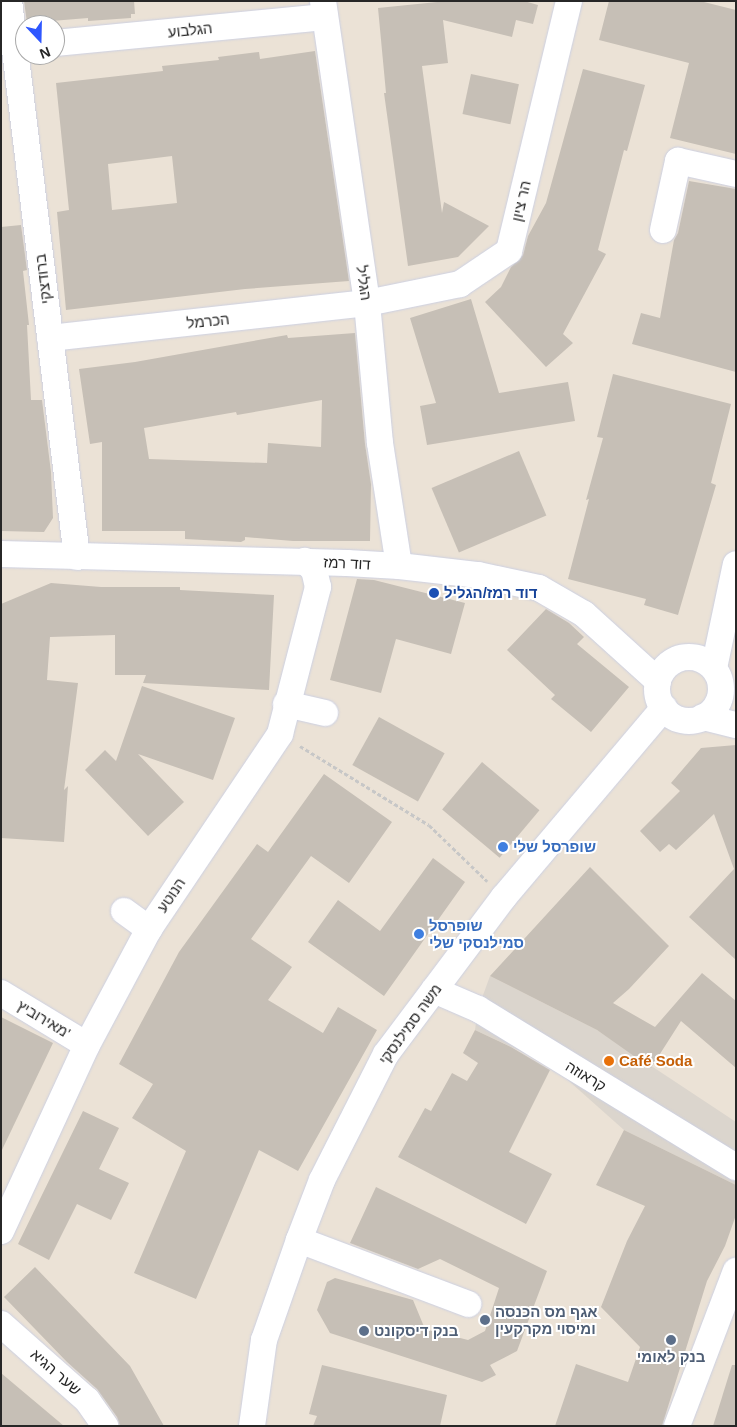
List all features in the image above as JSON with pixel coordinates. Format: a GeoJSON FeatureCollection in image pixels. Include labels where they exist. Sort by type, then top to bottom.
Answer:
{"type":"FeatureCollection","features":[{"type":"Feature","properties":{"kind":"street","name":"ברודצקי"},"geometry":{"type":"LineString","coordinates":[[10,1],[15,24]]}},
{"type":"Feature","properties":{"kind":"street","name":"הר ציון"},"geometry":{"type":"LineString","coordinates":[[367,303],[460,284],[509,251],[568,1]]}},
{"type":"Feature","properties":{"kind":"street","name":"הגליל"},"geometry":{"type":"LineString","coordinates":[[324,9],[367,303],[380,443],[398,566]]}},
{"type":"Feature","properties":{"kind":"street","name":"הגלבוע"},"geometry":{"type":"LineString","coordinates":[[65,42],[324,9]]}},
{"type":"Feature","properties":{"kind":"street","name":"ברודצקי"},"geometry":{"type":"LineString","coordinates":[[22,65],[50,338],[77,557]]}},
{"type":"Feature","properties":{"kind":"street"},"geometry":{"type":"LineString","coordinates":[[663,230],[678,161],[736,174]]}},
{"type":"Feature","properties":{"kind":"street","name":"הכרמל"},"geometry":{"type":"LineString","coordinates":[[50,338],[367,303]]}},
{"type":"Feature","properties":{"kind":"street","name":"דוד רמז"},"geometry":{"type":"LineString","coordinates":[[1,554],[305,561],[398,566],[478,575],[540,588],[584,614],[658,681]]}},
{"type":"Feature","properties":{"kind":"street","name":"הנוטע"},"geometry":{"type":"LineString","coordinates":[[1,1231],[87,1045],[149,929],[280,734],[286,704],[318,587],[314,570],[305,561]]}},
{"type":"Feature","properties":{"kind":"street"},"geometry":{"type":"LineString","coordinates":[[703,717],[715,707],[724,684],[736,564]]}},
{"type":"Feature","properties":{"kind":"street"},"geometry":{"type":"LineString","coordinates":[[724,684],[697,658],[678,659],[669,664],[658,681],[658,695],[664,708],[681,720],[703,717],[736,724]]}},
{"type":"Feature","properties":{"kind":"street"},"geometry":{"type":"LineString","coordinates":[[286,704],[325,712]]}},
{"type":"Feature","properties":{"kind":"street","name":"משה סמילנסקי"},"geometry":{"type":"LineString","coordinates":[[252,1426],[264,1340],[299,1240],[322,1180],[386,1054],[504,897],[664,708]]}},
{"type":"Feature","properties":{"kind":"street"},"geometry":{"type":"LineString","coordinates":[[124,911],[149,929]]}},
{"type":"Feature","properties":{"kind":"street","name":"קראוזה"},"geometry":{"type":"LineString","coordinates":[[434,990],[478,1009],[736,1167]]}},
{"type":"Feature","properties":{"kind":"street","name":"מאירוביץ'"},"geometry":{"type":"LineString","coordinates":[[1,993],[87,1045]]}},
{"type":"Feature","properties":{"kind":"street"},"geometry":{"type":"LineString","coordinates":[[299,1240],[468,1304]]}},
{"type":"Feature","properties":{"kind":"street"},"geometry":{"type":"LineString","coordinates":[[677,1426],[736,1271]]}},
{"type":"Feature","properties":{"kind":"street","name":"שער הגיא"},"geometry":{"type":"LineString","coordinates":[[1,1324],[88,1400],[105,1426]]}},
{"type":"Feature","properties":{"kind":"path"},"geometry":{"type":"LineString","coordinates":[[280,734],[429,825],[504,897]]}},
{"type":"Feature","properties":{"kind":"shaded area"},"geometry":{"type":"Polygon","coordinates":[[[490,976],[597,1030],[736,1122],[736,1185],[624,1130],[552,1066],[475,1030],[478,1009],[490,976]]]}},
{"type":"Feature","properties":{"kind":"building"},"geometry":{"type":"Polygon","coordinates":[[[24,1],[134,1],[135,14],[131,14],[131,18],[88,21],[88,18],[65,20],[65,15],[26,15],[24,1]]]}},
{"type":"Feature","properties":{"kind":"building"},"geometry":{"type":"Polygon","coordinates":[[[447,1],[524,1],[538,5],[533,24],[516,20],[512,37],[443,20],[448,63],[422,66],[442,213],[444,202],[489,226],[458,257],[408,266],[384,93],[386,93],[378,8],[447,1]]]}},
{"type":"Feature","properties":{"kind":"building"},"geometry":{"type":"Polygon","coordinates":[[[609,1],[700,1],[736,10],[736,154],[670,138],[689,63],[599,40],[609,1]]]}},
{"type":"Feature","properties":{"kind":"building"},"geometry":{"type":"Polygon","coordinates":[[[315,51],[349,281],[245,289],[66,310],[57,212],[69,210],[56,83],[163,71],[162,66],[219,60],[218,57],[259,52],[260,59],[315,51]],[[172,156],[108,164],[112,210],[177,203],[172,156]]]}},
{"type":"Feature","properties":{"kind":"building"},"geometry":{"type":"Polygon","coordinates":[[[583,69],[645,85],[627,151],[624,150],[598,250],[606,254],[563,334],[573,343],[546,367],[485,302],[501,287],[511,267],[523,255],[528,236],[546,203],[583,69]]]}},
{"type":"Feature","properties":{"kind":"building"},"geometry":{"type":"Polygon","coordinates":[[[471,74],[519,84],[510,124],[462,114],[471,74]]]}},
{"type":"Feature","properties":{"kind":"building"},"geometry":{"type":"Polygon","coordinates":[[[689,181],[736,189],[736,372],[632,344],[641,313],[660,318],[674,240],[678,233],[689,181]]]}},
{"type":"Feature","properties":{"kind":"building"},"geometry":{"type":"Polygon","coordinates":[[[21,225],[27,270],[23,271],[29,325],[27,325],[31,400],[42,400],[51,472],[53,518],[44,532],[1,531],[1,227],[21,225]]]}},
{"type":"Feature","properties":{"kind":"building"},"geometry":{"type":"Polygon","coordinates":[[[471,299],[499,393],[568,382],[575,421],[427,445],[420,406],[436,403],[410,318],[471,299]]]}},
{"type":"Feature","properties":{"kind":"building"},"geometry":{"type":"Polygon","coordinates":[[[355,333],[365,444],[371,484],[370,541],[293,541],[245,537],[245,540],[241,542],[185,539],[185,531],[102,531],[102,442],[90,444],[79,369],[135,362],[287,335],[288,338],[355,333]],[[322,400],[237,415],[236,412],[144,428],[149,459],[267,463],[268,443],[321,447],[322,400]]]}},
{"type":"Feature","properties":{"kind":"building"},"geometry":{"type":"Polygon","coordinates":[[[613,374],[731,404],[711,483],[716,485],[678,615],[644,605],[646,599],[568,579],[589,499],[586,500],[603,438],[597,437],[613,374]]]}},
{"type":"Feature","properties":{"kind":"building"},"geometry":{"type":"Polygon","coordinates":[[[519,451],[546,515],[459,553],[432,488],[519,451]]]}},
{"type":"Feature","properties":{"kind":"building"},"geometry":{"type":"Polygon","coordinates":[[[357,579],[374,580],[465,603],[451,654],[396,639],[381,693],[330,680],[357,579]]]}},
{"type":"Feature","properties":{"kind":"building"},"geometry":{"type":"Polygon","coordinates":[[[51,583],[101,587],[180,587],[180,590],[274,595],[269,690],[143,683],[146,675],[115,675],[115,635],[50,637],[47,680],[78,683],[64,790],[68,786],[64,842],[1,838],[1,604],[51,583]]]}},
{"type":"Feature","properties":{"kind":"building"},"geometry":{"type":"Polygon","coordinates":[[[546,609],[569,623],[584,637],[577,644],[629,687],[591,732],[551,699],[555,695],[507,650],[546,609]]]}},
{"type":"Feature","properties":{"kind":"building"},"geometry":{"type":"Polygon","coordinates":[[[142,686],[235,718],[213,780],[138,754],[184,802],[148,836],[85,770],[105,750],[116,761],[142,686]]]}},
{"type":"Feature","properties":{"kind":"building"},"geometry":{"type":"Polygon","coordinates":[[[379,717],[445,753],[418,801],[352,765],[379,717]]]}},
{"type":"Feature","properties":{"kind":"building"},"geometry":{"type":"Polygon","coordinates":[[[736,745],[736,960],[689,917],[734,869],[714,814],[676,850],[669,844],[660,852],[640,831],[680,791],[671,783],[701,748],[736,745]]]}},
{"type":"Feature","properties":{"kind":"building"},"geometry":{"type":"Polygon","coordinates":[[[482,762],[539,810],[500,858],[442,809],[482,762]]]}},
{"type":"Feature","properties":{"kind":"building"},"geometry":{"type":"Polygon","coordinates":[[[324,774],[392,822],[349,883],[311,856],[251,939],[292,967],[268,1000],[323,1033],[338,1007],[377,1030],[298,1171],[259,1150],[196,1299],[134,1273],[186,1151],[132,1118],[153,1084],[119,1064],[179,952],[257,844],[268,852],[324,774]]]}},
{"type":"Feature","properties":{"kind":"building"},"geometry":{"type":"Polygon","coordinates":[[[433,858],[465,882],[384,996],[308,942],[338,900],[380,931],[433,858]]]}},
{"type":"Feature","properties":{"kind":"building"},"geometry":{"type":"Polygon","coordinates":[[[590,867],[669,946],[629,989],[613,1003],[655,1027],[702,973],[736,1001],[736,1068],[681,1021],[651,1068],[597,1030],[490,976],[590,867]]]}},
{"type":"Feature","properties":{"kind":"building"},"geometry":{"type":"Polygon","coordinates":[[[1,1017],[53,1043],[1,1152],[1,1017]]]}},
{"type":"Feature","properties":{"kind":"building"},"geometry":{"type":"Polygon","coordinates":[[[475,1030],[511,1047],[550,1070],[509,1152],[552,1174],[526,1224],[398,1157],[425,1108],[431,1111],[452,1073],[467,1081],[478,1063],[463,1053],[475,1030]]]}},
{"type":"Feature","properties":{"kind":"building"},"geometry":{"type":"Polygon","coordinates":[[[83,1111],[119,1128],[99,1169],[129,1183],[111,1220],[77,1204],[49,1260],[18,1244],[83,1111]]]}},
{"type":"Feature","properties":{"kind":"building"},"geometry":{"type":"Polygon","coordinates":[[[624,1130],[736,1185],[736,1215],[725,1246],[707,1281],[662,1426],[555,1426],[576,1364],[628,1382],[640,1347],[601,1307],[627,1241],[645,1206],[596,1185],[624,1130]]]}},
{"type":"Feature","properties":{"kind":"building"},"geometry":{"type":"Polygon","coordinates":[[[376,1187],[547,1271],[517,1351],[490,1365],[496,1375],[482,1382],[330,1333],[317,1310],[327,1282],[335,1278],[413,1300],[425,1329],[468,1340],[485,1331],[499,1288],[440,1259],[418,1269],[350,1243],[376,1187]]]}},
{"type":"Feature","properties":{"kind":"building"},"geometry":{"type":"Polygon","coordinates":[[[35,1267],[130,1366],[164,1426],[120,1426],[117,1417],[97,1389],[67,1362],[4,1297],[35,1267]]]}},
{"type":"Feature","properties":{"kind":"building"},"geometry":{"type":"Polygon","coordinates":[[[322,1365],[447,1395],[440,1426],[313,1426],[317,1416],[309,1414],[322,1365]]]}},
{"type":"Feature","properties":{"kind":"building"},"geometry":{"type":"Polygon","coordinates":[[[732,1365],[736,1365],[736,1426],[713,1426],[732,1365]]]}},
{"type":"Feature","properties":{"kind":"building"},"geometry":{"type":"Polygon","coordinates":[[[1,1373],[64,1426],[1,1426],[1,1373]]]}},
{"type":"Feature","properties":{"kind":"place","name":"דוד רמז/הגליל"},"geometry":{"type":"Point","coordinates":[434,593]}},
{"type":"Feature","properties":{"kind":"place","name":"שופרסל שלי"},"geometry":{"type":"Point","coordinates":[503,847]}},
{"type":"Feature","properties":{"kind":"place","name":"שופרסל סמילנסקי שלי"},"geometry":{"type":"Point","coordinates":[419,934]}},
{"type":"Feature","properties":{"kind":"place","name":"Café Soda"},"geometry":{"type":"Point","coordinates":[609,1061]}},
{"type":"Feature","properties":{"kind":"place","name":"אגף מס הכנסה ומיסוי מקרקעין"},"geometry":{"type":"Point","coordinates":[485,1320]}},
{"type":"Feature","properties":{"kind":"place","name":"בנק דיסקונט"},"geometry":{"type":"Point","coordinates":[364,1331]}},
{"type":"Feature","properties":{"kind":"place","name":"בנק לאומי"},"geometry":{"type":"Point","coordinates":[671,1340]}}]}
